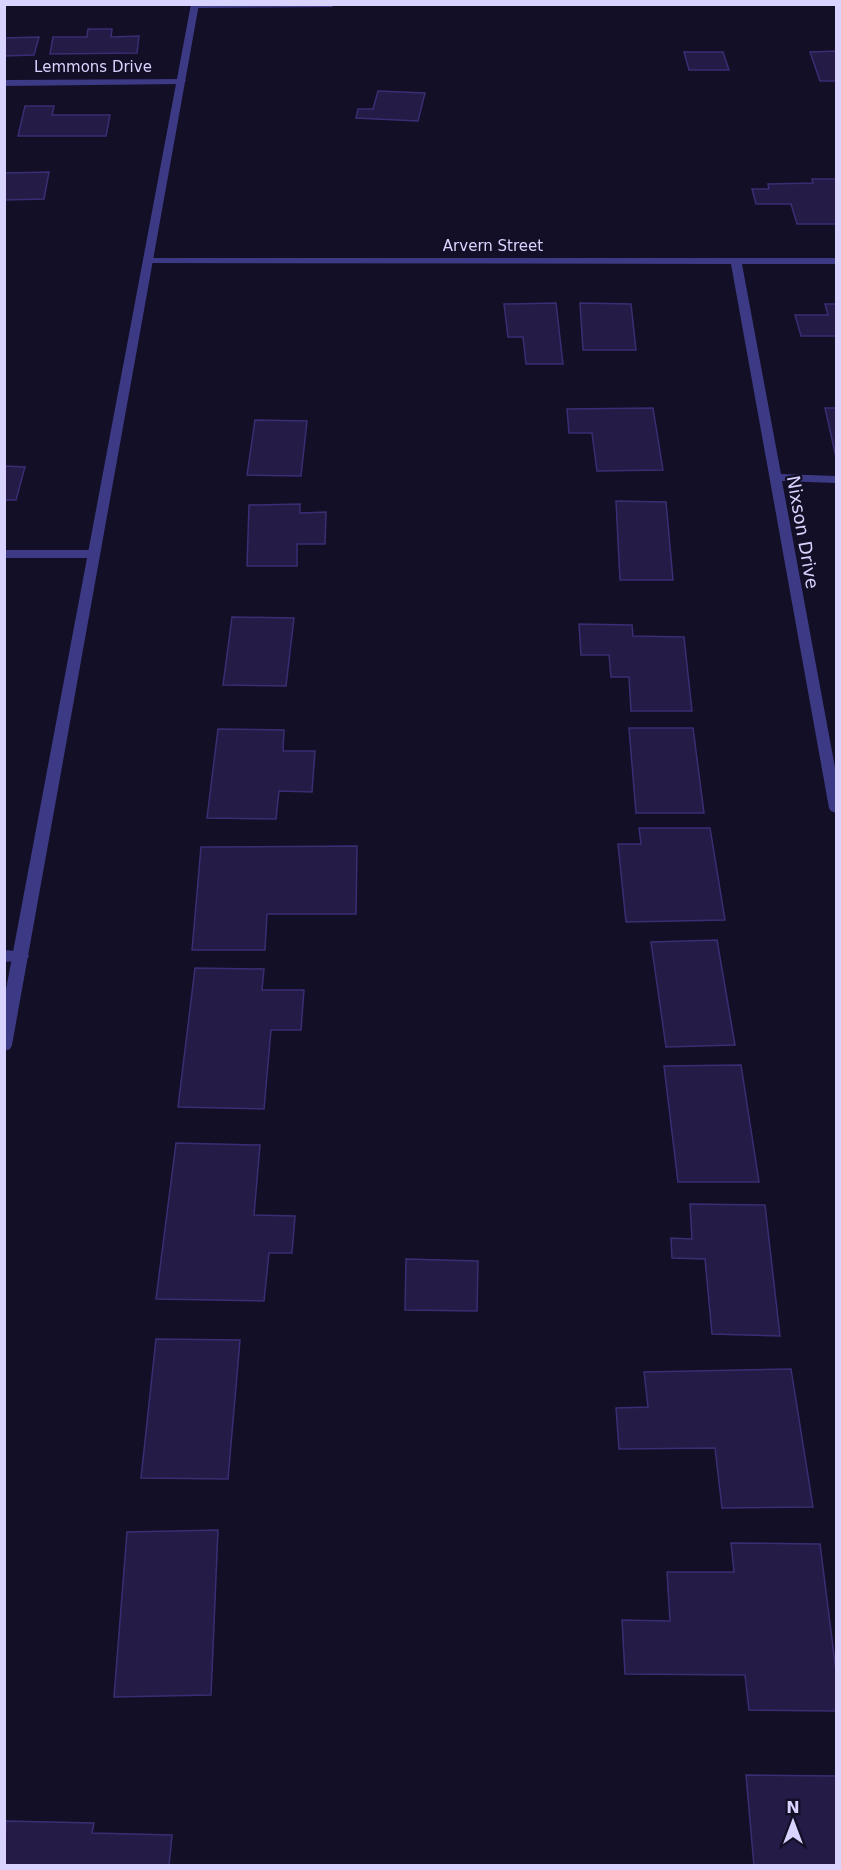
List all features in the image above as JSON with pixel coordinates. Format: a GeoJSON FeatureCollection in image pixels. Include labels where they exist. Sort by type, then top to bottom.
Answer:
{"type":"FeatureCollection","features":[{"type":"Feature","properties":{"kind":"street"},"geometry":{"type":"LineString","coordinates":[[4,1045],[195,5],[332,4]]}},
{"type":"Feature","properties":{"kind":"street","name":"Lemmons Drive"},"geometry":{"type":"LineString","coordinates":[[4,82],[181,81]]}},
{"type":"Feature","properties":{"kind":"street","name":"Arvern Street"},"geometry":{"type":"LineString","coordinates":[[149,261],[837,261]]}},
{"type":"Feature","properties":{"kind":"street","name":"Nixson Drive"},"geometry":{"type":"LineString","coordinates":[[736,261],[837,808]]}},
{"type":"Feature","properties":{"kind":"street"},"geometry":{"type":"LineString","coordinates":[[775,477],[837,479]]}},
{"type":"Feature","properties":{"kind":"street"},"geometry":{"type":"LineString","coordinates":[[4,554],[94,554]]}},
{"type":"Feature","properties":{"kind":"street"},"geometry":{"type":"LineString","coordinates":[[4,956],[21,956]]}},
{"type":"Feature","properties":{"kind":"building"},"geometry":{"type":"Polygon","coordinates":[[[88,29],[112,29],[111,37],[139,36],[137,53],[50,54],[53,37],[87,37],[88,29]]]}},
{"type":"Feature","properties":{"kind":"building"},"geometry":{"type":"Polygon","coordinates":[[[39,37],[34,55],[4,56],[4,38],[39,37]]]}},
{"type":"Feature","properties":{"kind":"building"},"geometry":{"type":"Polygon","coordinates":[[[836,51],[836,81],[820,81],[810,52],[836,51]]]}},
{"type":"Feature","properties":{"kind":"building"},"geometry":{"type":"Polygon","coordinates":[[[684,52],[723,52],[729,70],[689,70],[684,52]]]}},
{"type":"Feature","properties":{"kind":"building"},"geometry":{"type":"Polygon","coordinates":[[[378,91],[425,93],[418,121],[356,118],[358,109],[373,109],[378,91]]]}},
{"type":"Feature","properties":{"kind":"building"},"geometry":{"type":"Polygon","coordinates":[[[25,106],[54,106],[52,115],[110,115],[106,136],[18,136],[25,106]]]}},
{"type":"Feature","properties":{"kind":"building"},"geometry":{"type":"Polygon","coordinates":[[[49,172],[44,199],[4,200],[4,173],[49,172]]]}},
{"type":"Feature","properties":{"kind":"building"},"geometry":{"type":"Polygon","coordinates":[[[812,179],[836,179],[836,224],[797,224],[791,204],[756,204],[752,189],[769,189],[768,184],[813,183],[812,179]]]}},
{"type":"Feature","properties":{"kind":"building"},"geometry":{"type":"Polygon","coordinates":[[[556,303],[563,364],[526,364],[523,337],[508,337],[504,304],[556,303]]]}},
{"type":"Feature","properties":{"kind":"building"},"geometry":{"type":"Polygon","coordinates":[[[580,303],[631,304],[636,350],[583,350],[580,303]]]}},
{"type":"Feature","properties":{"kind":"building"},"geometry":{"type":"Polygon","coordinates":[[[825,304],[836,304],[836,336],[801,336],[795,315],[828,315],[825,304]]]}},
{"type":"Feature","properties":{"kind":"building"},"geometry":{"type":"Polygon","coordinates":[[[653,408],[663,470],[597,471],[592,433],[569,433],[567,409],[653,408]]]}},
{"type":"Feature","properties":{"kind":"building"},"geometry":{"type":"Polygon","coordinates":[[[825,408],[836,408],[836,457],[825,408]]]}},
{"type":"Feature","properties":{"kind":"building"},"geometry":{"type":"Polygon","coordinates":[[[255,420],[307,421],[301,476],[247,475],[255,420]]]}},
{"type":"Feature","properties":{"kind":"building"},"geometry":{"type":"Polygon","coordinates":[[[4,466],[25,467],[16,500],[4,500],[4,466]]]}},
{"type":"Feature","properties":{"kind":"building"},"geometry":{"type":"Polygon","coordinates":[[[616,501],[666,502],[673,580],[620,580],[616,501]]]}},
{"type":"Feature","properties":{"kind":"building"},"geometry":{"type":"Polygon","coordinates":[[[300,504],[300,513],[326,512],[325,544],[297,544],[297,566],[247,566],[249,505],[300,504]]]}},
{"type":"Feature","properties":{"kind":"building"},"geometry":{"type":"Polygon","coordinates":[[[232,617],[294,618],[286,686],[223,685],[232,617]]]}},
{"type":"Feature","properties":{"kind":"building"},"geometry":{"type":"Polygon","coordinates":[[[579,624],[632,625],[633,636],[684,637],[692,711],[631,711],[629,677],[611,677],[609,655],[581,655],[579,624]]]}},
{"type":"Feature","properties":{"kind":"building"},"geometry":{"type":"Polygon","coordinates":[[[629,728],[693,728],[704,813],[636,813],[629,728]]]}},
{"type":"Feature","properties":{"kind":"building"},"geometry":{"type":"Polygon","coordinates":[[[218,729],[284,730],[283,751],[315,751],[312,792],[279,791],[276,819],[207,818],[218,729]]]}},
{"type":"Feature","properties":{"kind":"building"},"geometry":{"type":"Polygon","coordinates":[[[639,828],[710,828],[725,920],[626,922],[618,844],[641,844],[639,828]]]}},
{"type":"Feature","properties":{"kind":"building"},"geometry":{"type":"Polygon","coordinates":[[[357,846],[356,914],[267,914],[265,950],[192,950],[201,847],[357,846]]]}},
{"type":"Feature","properties":{"kind":"building"},"geometry":{"type":"Polygon","coordinates":[[[717,940],[735,1045],[666,1047],[651,942],[717,940]]]}},
{"type":"Feature","properties":{"kind":"building"},"geometry":{"type":"Polygon","coordinates":[[[195,968],[264,969],[262,990],[304,990],[301,1030],[271,1030],[264,1109],[178,1107],[195,968]]]}},
{"type":"Feature","properties":{"kind":"building"},"geometry":{"type":"Polygon","coordinates":[[[741,1065],[759,1182],[678,1182],[664,1066],[741,1065]]]}},
{"type":"Feature","properties":{"kind":"building"},"geometry":{"type":"Polygon","coordinates":[[[176,1143],[260,1145],[254,1215],[295,1216],[292,1253],[269,1253],[264,1301],[156,1299],[176,1143]]]}},
{"type":"Feature","properties":{"kind":"building"},"geometry":{"type":"Polygon","coordinates":[[[690,1204],[765,1205],[780,1336],[712,1334],[705,1259],[672,1258],[671,1238],[692,1239],[690,1204]]]}},
{"type":"Feature","properties":{"kind":"building"},"geometry":{"type":"Polygon","coordinates":[[[406,1259],[478,1261],[477,1311],[405,1310],[406,1259]]]}},
{"type":"Feature","properties":{"kind":"building"},"geometry":{"type":"Polygon","coordinates":[[[156,1339],[240,1340],[228,1479],[141,1478],[156,1339]]]}},
{"type":"Feature","properties":{"kind":"building"},"geometry":{"type":"Polygon","coordinates":[[[791,1369],[813,1507],[722,1508],[715,1448],[619,1449],[616,1408],[648,1407],[644,1372],[791,1369]]]}},
{"type":"Feature","properties":{"kind":"building"},"geometry":{"type":"Polygon","coordinates":[[[218,1530],[211,1695],[114,1697],[127,1532],[218,1530]]]}},
{"type":"Feature","properties":{"kind":"building"},"geometry":{"type":"Polygon","coordinates":[[[731,1543],[820,1544],[836,1671],[836,1711],[749,1710],[745,1675],[625,1674],[622,1620],[670,1621],[667,1572],[734,1572],[731,1543]]]}},
{"type":"Feature","properties":{"kind":"building"},"geometry":{"type":"Polygon","coordinates":[[[746,1775],[836,1776],[836,1866],[754,1866],[746,1775]]]}},
{"type":"Feature","properties":{"kind":"building"},"geometry":{"type":"Polygon","coordinates":[[[6,1821],[94,1823],[92,1833],[172,1835],[169,1866],[4,1866],[6,1821]]]}}]}
